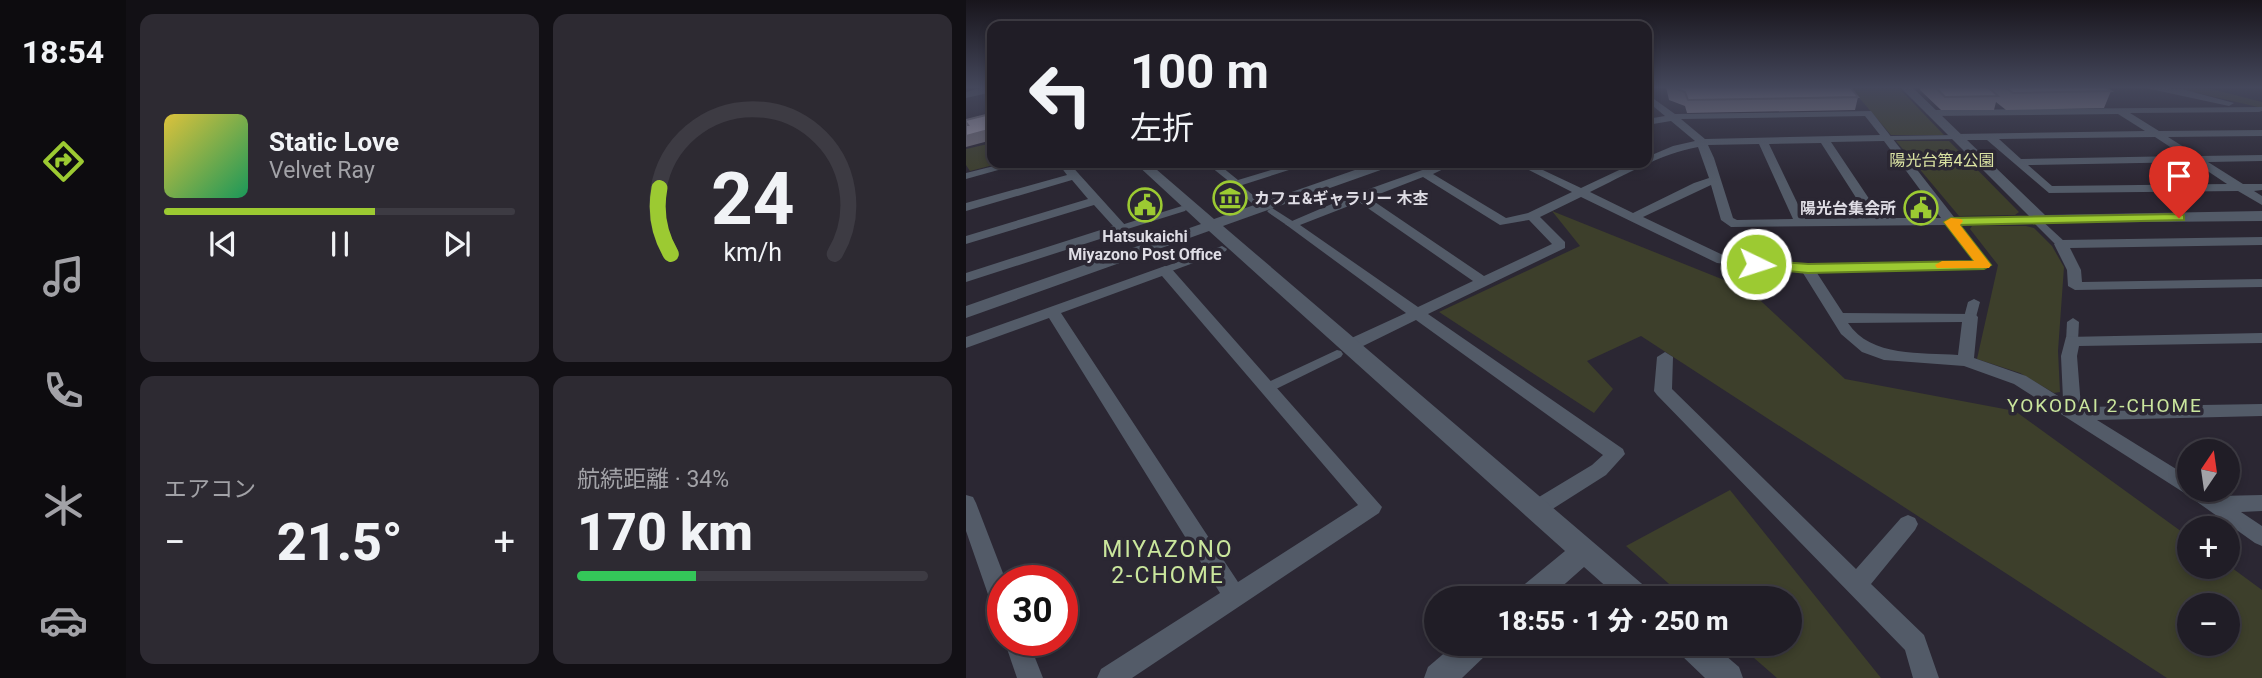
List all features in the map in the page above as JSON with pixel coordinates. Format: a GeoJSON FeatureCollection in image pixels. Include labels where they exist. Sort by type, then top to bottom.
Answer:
{"type":"FeatureCollection","features":[{"type":"Feature","properties":{"kind":"street"},"geometry":{"type":"LineString","coordinates":[[1674,119],[1701,143],[1709,158],[1727,220],[1734,228],[1801,223],[2262,216]]}},
{"type":"Feature","properties":{"kind":"street"},"geometry":{"type":"LineString","coordinates":[[1531,168],[1632,218],[1730,254],[1808,269],[1982,270],[1951,222],[1872,119]]}},
{"type":"Feature","properties":{"kind":"street"},"geometry":{"type":"LineString","coordinates":[[1937,119],[2061,244],[2074,270],[2074,290],[2262,284]]}},
{"type":"Feature","properties":{"kind":"street"},"geometry":{"type":"LineString","coordinates":[[2132,119],[2262,201]]}},
{"type":"Feature","properties":{"kind":"street"},"geometry":{"type":"LineString","coordinates":[[1652,159],[1677,148],[1701,143],[1762,140],[2262,133]]}},
{"type":"Feature","properties":{"kind":"street"},"geometry":{"type":"LineString","coordinates":[[1990,137],[2049,190],[2262,187]]}},
{"type":"Feature","properties":{"kind":"street"},"geometry":{"type":"LineString","coordinates":[[1824,139],[1878,222]]}},
{"type":"Feature","properties":{"kind":"street"},"geometry":{"type":"LineString","coordinates":[[1762,140],[1801,223]]}},
{"type":"Feature","properties":{"kind":"street"},"geometry":{"type":"LineString","coordinates":[[2019,162],[2262,158]]}},
{"type":"Feature","properties":{"kind":"street"},"geometry":{"type":"LineString","coordinates":[[966,176],[998,168]]}},
{"type":"Feature","properties":{"kind":"street"},"geometry":{"type":"LineString","coordinates":[[1068,168],[1121,228]]}},
{"type":"Feature","properties":{"kind":"street"},"geometry":{"type":"LineString","coordinates":[[1147,168],[1214,225],[1344,350],[1624,586]]}},
{"type":"Feature","properties":{"kind":"street"},"geometry":{"type":"LineString","coordinates":[[1217,168],[1257,203]]}},
{"type":"Feature","properties":{"kind":"street"},"geometry":{"type":"LineString","coordinates":[[1236,184],[1289,168]]}},
{"type":"Feature","properties":{"kind":"street"},"geometry":{"type":"LineString","coordinates":[[966,312],[1373,168]]}},
{"type":"Feature","properties":{"kind":"street"},"geometry":{"type":"LineString","coordinates":[[1290,224],[1438,168]]}},
{"type":"Feature","properties":{"kind":"street"},"geometry":{"type":"LineString","coordinates":[[1535,170],[1540,168]]}},
{"type":"Feature","properties":{"kind":"street"},"geometry":{"type":"LineString","coordinates":[[1424,173],[1504,222],[1532,216],[1631,168]]}},
{"type":"Feature","properties":{"kind":"street"},"geometry":{"type":"LineString","coordinates":[[966,206],[1075,176]]}},
{"type":"Feature","properties":{"kind":"street"},"geometry":{"type":"LineString","coordinates":[[1632,218],[1698,185],[1714,180]]}},
{"type":"Feature","properties":{"kind":"street"},"geometry":{"type":"LineString","coordinates":[[1360,197],[1483,282]]}},
{"type":"Feature","properties":{"kind":"street"},"geometry":{"type":"LineString","coordinates":[[966,240],[1097,200]]}},
{"type":"Feature","properties":{"kind":"street"},"geometry":{"type":"LineString","coordinates":[[966,278],[1182,209]]}},
{"type":"Feature","properties":{"kind":"street"},"geometry":{"type":"LineString","coordinates":[[1272,211],[1616,454],[1599,470],[1536,509]]}},
{"type":"Feature","properties":{"kind":"street"},"geometry":{"type":"LineString","coordinates":[[1268,388],[1560,245],[1532,216]]}},
{"type":"Feature","properties":{"kind":"street"},"geometry":{"type":"LineString","coordinates":[[2061,244],[2262,241]]}},
{"type":"Feature","properties":{"kind":"street"},"geometry":{"type":"LineString","coordinates":[[966,343],[1222,248]]}},
{"type":"Feature","properties":{"kind":"street"},"geometry":{"type":"LineString","coordinates":[[1808,269],[1855,340],[1884,355],[1966,361],[2020,380],[2177,479]]}},
{"type":"Feature","properties":{"kind":"street"},"geometry":{"type":"LineString","coordinates":[[1110,678],[1372,507],[1165,270]]}},
{"type":"Feature","properties":{"kind":"street"},"geometry":{"type":"LineString","coordinates":[[1838,318],[1972,310],[1966,361]]}},
{"type":"Feature","properties":{"kind":"street"},"geometry":{"type":"LineString","coordinates":[[1052,311],[1235,597]]}},
{"type":"Feature","properties":{"kind":"street"},"geometry":{"type":"LineString","coordinates":[[2073,322],[2069,356],[2073,414]]}},
{"type":"Feature","properties":{"kind":"street"},"geometry":{"type":"LineString","coordinates":[[2072,341],[2262,338]]}},
{"type":"Feature","properties":{"kind":"street"},"geometry":{"type":"LineString","coordinates":[[1665,357],[1663,391],[1915,643],[1926,678]]}},
{"type":"Feature","properties":{"kind":"street"},"geometry":{"type":"LineString","coordinates":[[2073,414],[2262,410]]}},
{"type":"Feature","properties":{"kind":"street"},"geometry":{"type":"LineString","coordinates":[[2212,502],[2262,537]]}},
{"type":"Feature","properties":{"kind":"street"},"geometry":{"type":"LineString","coordinates":[[966,503],[989,565]]}},
{"type":"Feature","properties":{"kind":"street"},"geometry":{"type":"LineString","coordinates":[[2215,504],[2262,503]]}},
{"type":"Feature","properties":{"kind":"street"},"geometry":{"type":"LineString","coordinates":[[1857,584],[1908,524]]}},
{"type":"Feature","properties":{"kind":"street"},"geometry":{"type":"LineString","coordinates":[[1543,586],[1584,551]]}},
{"type":"Feature","properties":{"kind":"street"},"geometry":{"type":"LineString","coordinates":[[1022,656],[1030,678]]}},
{"type":"Feature","properties":{"kind":"street"},"geometry":{"type":"LineString","coordinates":[[1439,678],[1464,656]]}},
{"type":"Feature","properties":{"kind":"street"},"geometry":{"type":"LineString","coordinates":[[1703,656],[1728,678]]}},
{"type":"Feature","properties":{"kind":"green space"},"geometry":{"type":"Polygon","coordinates":[[[1877,119],[1928,119],[1944,135],[1891,135],[1877,119]]]}},
{"type":"Feature","properties":{"kind":"green space","name":"陽光台第4公園"},"geometry":{"type":"Polygon","coordinates":[[[1896,141],[1949,141],[2019,212],[2015,215],[1959,216],[1896,141]]]}},
{"type":"Feature","properties":{"kind":"green space"},"geometry":{"type":"Polygon","coordinates":[[[987,144],[987,167],[970,171],[966,165],[966,149],[987,144]]]}},
{"type":"Feature","properties":{"kind":"green space"},"geometry":{"type":"Polygon","coordinates":[[[1552,211],[1749,290],[1845,379],[2015,411],[2177,528],[2177,579],[2240,579],[2240,574],[2262,590],[2262,678],[2167,678],[1641,336],[1587,361],[1613,389],[1594,413],[1439,312],[1580,246],[1552,211]]]}},
{"type":"Feature","properties":{"kind":"green space"},"geometry":{"type":"Polygon","coordinates":[[[1972,226],[2034,228],[2052,246],[2064,267],[2058,351],[2060,392],[2054,393],[2020,373],[1977,359],[1998,265],[1970,229],[1972,226]]]}},
{"type":"Feature","properties":{"kind":"green space"},"geometry":{"type":"Polygon","coordinates":[[[1730,490],[1881,678],[1777,678],[1752,656],[1802,656],[1802,586],[1671,586],[1626,546],[1730,490]]]}},
{"type":"Feature","properties":{"kind":"building"},"geometry":{"type":"Polygon","coordinates":[[[987,119],[987,130],[966,136],[966,120],[987,119]]]}},
{"type":"Feature","properties":{"kind":"building"},"geometry":{"type":"Polygon","coordinates":[[[1910,197],[1928,197],[1936,208],[1917,208],[1910,197]]]}},
{"type":"Feature","properties":{"kind":"slow traffic"},"geometry":{"type":"LineString","coordinates":[[1942,265],[1984,265],[1951,222],[1957,221]]}},
{"type":"Feature","properties":{"kind":"place","name":"カフェ&ギャラリー 木杢"},"geometry":{"type":"Point","coordinates":[1230,198]}},
{"type":"Feature","properties":{"kind":"place","name":"Hatsukaichi Miyazono Post Office"},"geometry":{"type":"Point","coordinates":[1145,205]}},
{"type":"Feature","properties":{"kind":"place","name":"陽光台集会所"},"geometry":{"type":"Point","coordinates":[1921,208]}},
{"type":"Feature","properties":{"kind":"district","name":"YOKODAI 2-CHOME"},"geometry":{"type":"Point","coordinates":[2105,405]}},
{"type":"Feature","properties":{"kind":"district","name":"MIYAZONO 2-CHOME"},"geometry":{"type":"Point","coordinates":[1168,562]}},
{"type":"Feature","properties":{"kind":"route"},"geometry":{"type":"LineString","coordinates":[[1756,264],[1808,269],[1984,265],[1951,222],[2179,218]]}}]}
